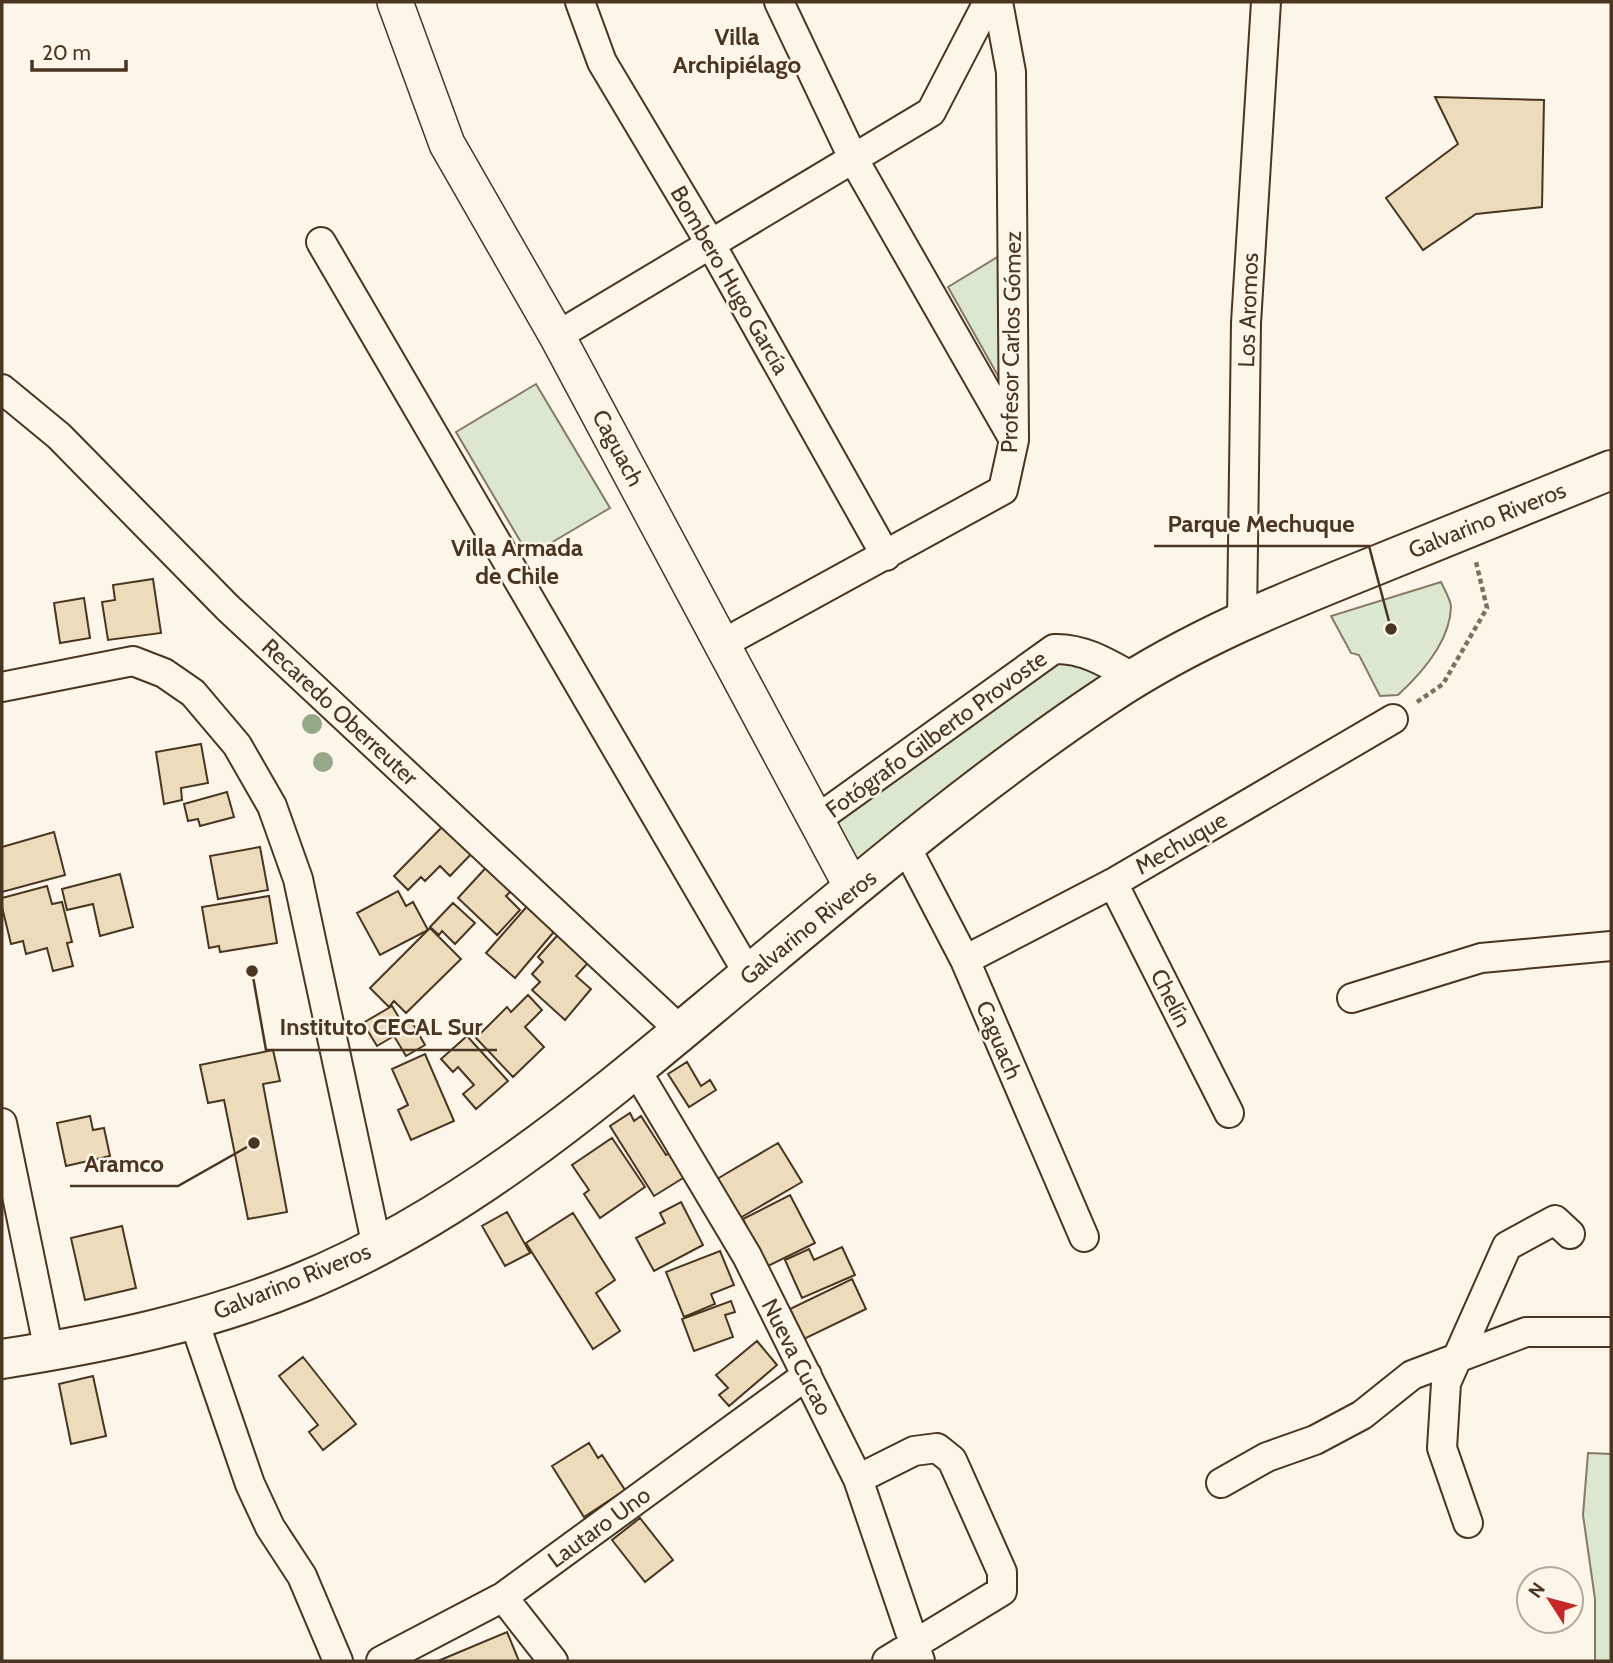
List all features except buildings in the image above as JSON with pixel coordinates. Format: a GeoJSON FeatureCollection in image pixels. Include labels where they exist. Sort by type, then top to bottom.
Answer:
{"type":"FeatureCollection","features":[{"type":"Feature","properties":{"kind":"main road","name":"Galvarino Riveros"},"geometry":{"type":"LineString","coordinates":[[2,1359],[49,1352],[194,1321],[302,1283],[377,1247],[497,1175],[636,1070],[906,847],[1007,769],[1134,678],[1242,620],[1611,470]]}},
{"type":"Feature","properties":{"kind":"street","name":"Caguach"},"geometry":{"type":"LineString","coordinates":[[395,2],[447,144],[557,336],[724,643],[853,889]]}},
{"type":"Feature","properties":{"kind":"street","name":"Bombero Hugo García"},"geometry":{"type":"LineString","coordinates":[[580,2],[602,62],[710,243],[886,556]]}},
{"type":"Feature","properties":{"kind":"street"},"geometry":{"type":"LineString","coordinates":[[779,2],[854,160],[1014,440]]}},
{"type":"Feature","properties":{"kind":"street"},"geometry":{"type":"LineString","coordinates":[[557,336],[931,112],[988,2]]}},
{"type":"Feature","properties":{"kind":"street","name":"Profesor Carlos Gómez"},"geometry":{"type":"LineString","coordinates":[[724,643],[1003,490],[1014,440],[1012,72],[998,2]]}},
{"type":"Feature","properties":{"kind":"street","name":"Los Aromos"},"geometry":{"type":"LineString","coordinates":[[1242,620],[1246,323],[1266,2]]}},
{"type":"Feature","properties":{"kind":"street"},"geometry":{"type":"LineString","coordinates":[[321,242],[749,975]]}},
{"type":"Feature","properties":{"kind":"street","name":"Recaredo Oberreuter"},"geometry":{"type":"LineString","coordinates":[[2,389],[59,436],[228,608],[681,1031]]}},
{"type":"Feature","properties":{"kind":"street","name":"Fotógrafo Gilberto Provoste"},"geometry":{"type":"LineString","coordinates":[[816,820],[1054,649],[1074,650],[1093,656],[1134,678]]}},
{"type":"Feature","properties":{"kind":"street"},"geometry":{"type":"LineString","coordinates":[[2,687],[134,661],[164,673],[193,692],[237,745],[272,806],[298,879],[377,1247]]}},
{"type":"Feature","properties":{"kind":"street","name":"Mechuque"},"geometry":{"type":"LineString","coordinates":[[965,960],[1114,883],[1394,719]]}},
{"type":"Feature","properties":{"kind":"street","name":"Caguach"},"geometry":{"type":"LineString","coordinates":[[906,847],[965,960],[1084,1237]]}},
{"type":"Feature","properties":{"kind":"street","name":"Chelín"},"geometry":{"type":"LineString","coordinates":[[1114,883],[1229,1113]]}},
{"type":"Feature","properties":{"kind":"street"},"geometry":{"type":"LineString","coordinates":[[1352,998],[1481,958],[1611,946]]}},
{"type":"Feature","properties":{"kind":"street","name":"Nueva Cucao"},"geometry":{"type":"LineString","coordinates":[[636,1070],[747,1256],[858,1479],[918,1652]]}},
{"type":"Feature","properties":{"kind":"street"},"geometry":{"type":"LineString","coordinates":[[2,1123],[49,1352]]}},
{"type":"Feature","properties":{"kind":"street"},"geometry":{"type":"LineString","coordinates":[[1468,1522],[1442,1448],[1446,1383],[1460,1357],[1507,1246],[1555,1220],[1570,1234]]}},
{"type":"Feature","properties":{"kind":"street"},"geometry":{"type":"LineString","coordinates":[[194,1321],[250,1484],[270,1527],[302,1576],[338,1661]]}},
{"type":"Feature","properties":{"kind":"street"},"geometry":{"type":"LineString","coordinates":[[1221,1483],[1267,1457],[1314,1440],[1362,1415],[1412,1375],[1526,1332],[1611,1332]]}},
{"type":"Feature","properties":{"kind":"street","name":"Lautaro Uno"},"geometry":{"type":"LineString","coordinates":[[381,1661],[503,1597],[807,1375]]}},
{"type":"Feature","properties":{"kind":"street"},"geometry":{"type":"LineString","coordinates":[[858,1479],[914,1451],[937,1448],[953,1460],[1002,1572],[1002,1591],[918,1652],[887,1661]]}},
{"type":"Feature","properties":{"kind":"street"},"geometry":{"type":"LineString","coordinates":[[503,1597],[553,1661]]}},
{"type":"Feature","properties":{"kind":"path"},"geometry":{"type":"LineString","coordinates":[[1394,719],[1443,684],[1487,608],[1468,528]]}},
{"type":"Feature","properties":{"kind":"green space"},"geometry":{"type":"Polygon","coordinates":[[[1004,253],[1006,390],[948,287],[1004,253]]]}},
{"type":"Feature","properties":{"kind":"green space"},"geometry":{"type":"Polygon","coordinates":[[[536,384],[610,508],[529,556],[456,432],[536,384]]]}},
{"type":"Feature","properties":{"kind":"green space"},"geometry":{"type":"Polygon","coordinates":[[[1441,582],[1451,607],[1446,632],[1440,644],[1425,667],[1398,695],[1380,696],[1359,655],[1351,653],[1331,616],[1441,582]]]}},
{"type":"Feature","properties":{"kind":"green space"},"geometry":{"type":"Polygon","coordinates":[[[1055,660],[1077,660],[1115,679],[857,874],[830,824],[1055,660]]]}},
{"type":"Feature","properties":{"kind":"green space"},"geometry":{"type":"Polygon","coordinates":[[[1588,1453],[1611,1454],[1611,1661],[1595,1661],[1595,1599],[1583,1515],[1588,1453]]]}},
{"type":"Feature","properties":{"kind":"place","name":"Parque Mechuque"},"geometry":{"type":"Point","coordinates":[1391,629]}},
{"type":"Feature","properties":{"kind":"place","name":"Instituto CECAL Sur"},"geometry":{"type":"Point","coordinates":[252,971]}},
{"type":"Feature","properties":{"kind":"place","name":"Aramco"},"geometry":{"type":"Point","coordinates":[254,1143]}},
{"type":"Feature","properties":{"kind":"district","name":"Villa Archipiélago"},"geometry":{"type":"Point","coordinates":[737,50]}},
{"type":"Feature","properties":{"kind":"district","name":"Villa Armada de Chile"},"geometry":{"type":"Point","coordinates":[517,561]}}]}
